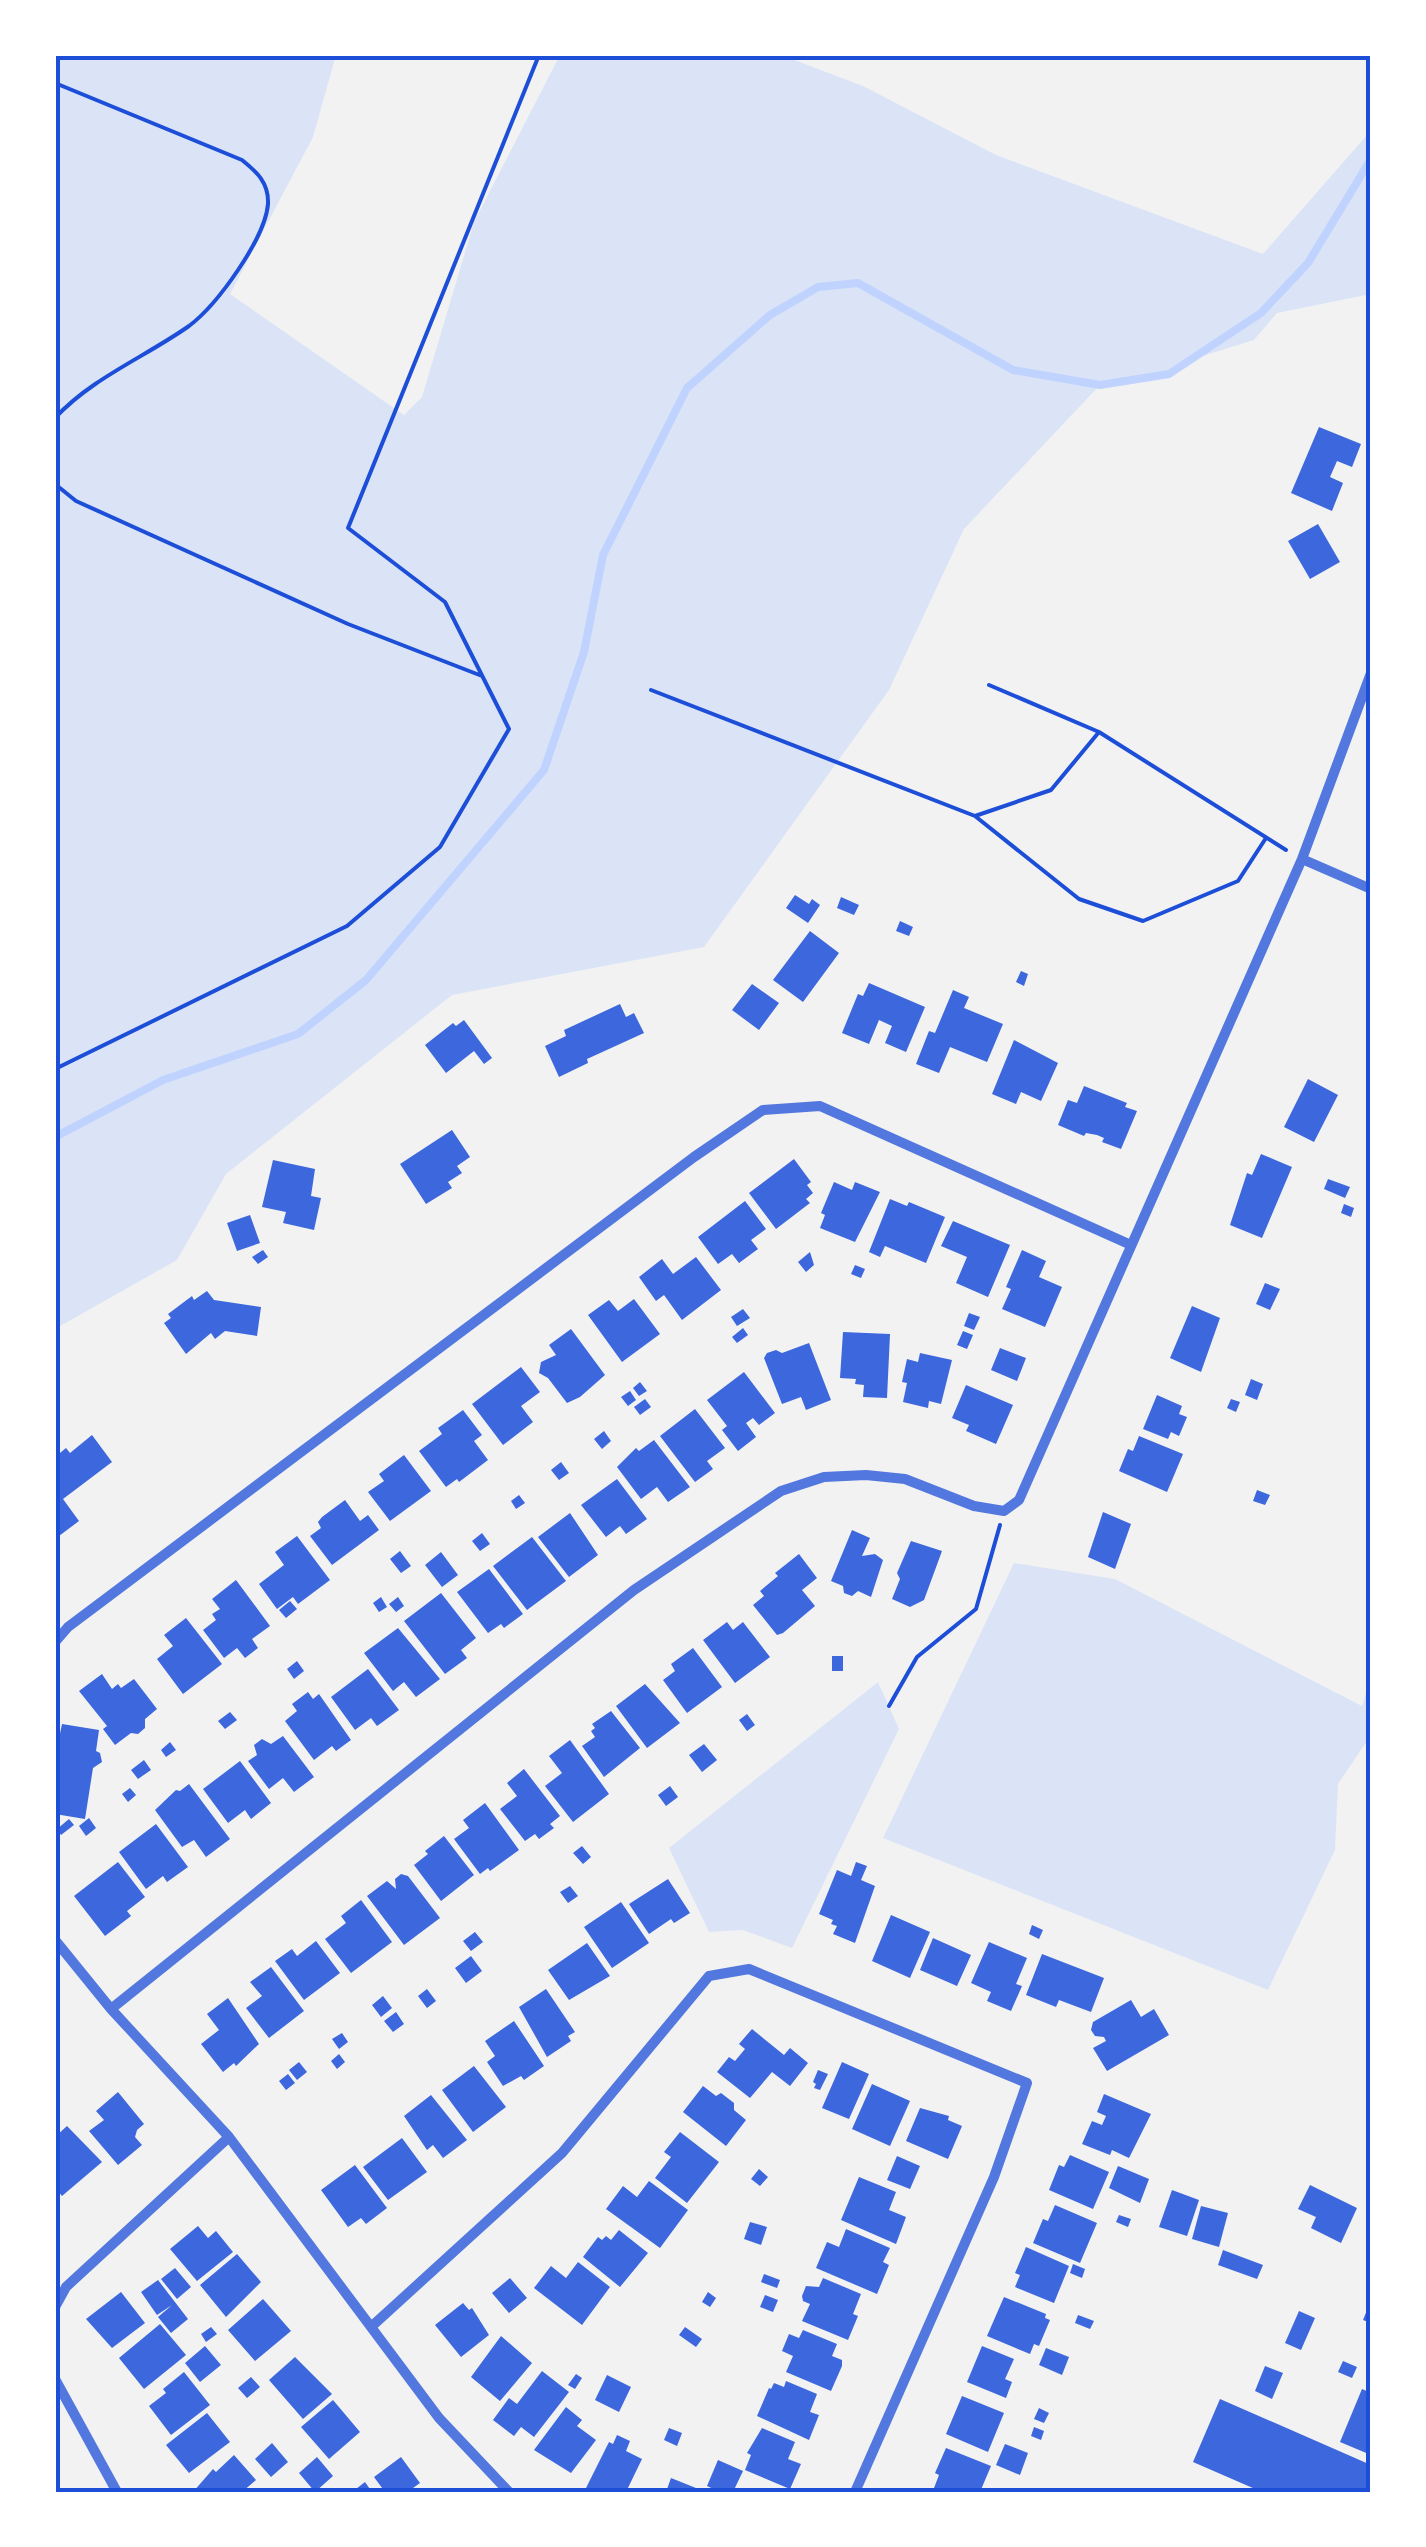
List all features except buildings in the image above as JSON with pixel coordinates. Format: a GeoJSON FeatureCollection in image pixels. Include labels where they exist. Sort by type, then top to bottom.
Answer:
{"type":"FeatureCollection","features":[{"type":"Feature","properties":{"kind":"street"},"geometry":{"type":"LineString","coordinates":[[111,2009],[634,1590],[781,1490],[824,1477],[866,1474],[906,1479],[974,1506],[1004,1511],[1018,1500],[1302,860],[1371,673]]}},
{"type":"Feature","properties":{"kind":"street"},"geometry":{"type":"LineString","coordinates":[[1302,860],[1371,889]]}},
{"type":"Feature","properties":{"kind":"street"},"geometry":{"type":"LineString","coordinates":[[55,1642],[68,1627],[762,1110],[820,1106],[1131,1245]]}},
{"type":"Feature","properties":{"kind":"street"},"geometry":{"type":"LineString","coordinates":[[55,1940],[111,2009],[229,2137],[439,2418],[505,2491]]}},
{"type":"Feature","properties":{"kind":"street"},"geometry":{"type":"LineString","coordinates":[[371,2327],[562,2153],[709,1976],[748,1969],[1027,2083],[994,2176],[856,2492]]}},
{"type":"Feature","properties":{"kind":"street"},"geometry":{"type":"LineString","coordinates":[[55,2307],[66,2287],[229,2137]]}},
{"type":"Feature","properties":{"kind":"street"},"geometry":{"type":"LineString","coordinates":[[55,2379],[117,2492]]}},
{"type":"Feature","properties":{"kind":"path"},"geometry":{"type":"LineString","coordinates":[[55,1070],[347,926],[440,847],[509,729],[445,602],[348,528],[539,55]]}},
{"type":"Feature","properties":{"kind":"path"},"geometry":{"type":"LineString","coordinates":[[55,83],[242,160],[262,176],[268,202],[262,229],[223,291],[192,324],[110,374],[55,418]]}},
{"type":"Feature","properties":{"kind":"path"},"geometry":{"type":"LineString","coordinates":[[55,484],[76,501],[312,608],[482,676]]}},
{"type":"Feature","properties":{"kind":"path"},"geometry":{"type":"LineString","coordinates":[[990,685],[1100,732],[1302,860]]}},
{"type":"Feature","properties":{"kind":"path"},"geometry":{"type":"LineString","coordinates":[[651,690],[975,816],[1079,899],[1143,921],[1238,881],[1266,838]]}},
{"type":"Feature","properties":{"kind":"path"},"geometry":{"type":"LineString","coordinates":[[975,816],[1051,790],[1100,732]]}},
{"type":"Feature","properties":{"kind":"path"},"geometry":{"type":"LineString","coordinates":[[889,1706],[917,1656],[976,1609],[1004,1511]]}},
{"type":"Feature","properties":{"kind":"shaded area"},"geometry":{"type":"Polygon","coordinates":[[[55,55],[336,55],[313,137],[230,294],[404,415],[422,397],[474,222],[560,55],[781,55],[863,86],[996,155],[1263,254],[1371,126],[1371,294],[1277,313],[1254,340],[1193,359],[1169,374],[1100,385],[964,529],[889,690],[704,947],[452,995],[226,1174],[177,1260],[55,1329],[55,55]]]}},
{"type":"Feature","properties":{"kind":"shaded area"},"geometry":{"type":"Polygon","coordinates":[[[1014,1563],[1115,1579],[1362,1706],[1371,1676],[1371,1735],[1338,1784],[1335,1850],[1268,1990],[883,1838],[1014,1563]]]}},
{"type":"Feature","properties":{"kind":"shaded area"},"geometry":{"type":"Polygon","coordinates":[[[878,1682],[899,1729],[792,1948],[743,1930],[709,1932],[669,1848],[878,1682]]]}},
{"type":"Feature","properties":{"kind":"waterway"},"geometry":{"type":"LineString","coordinates":[[55,1137],[163,1080],[298,1034],[366,980],[544,770],[584,652],[603,555],[687,388],[770,315],[818,287],[858,283],[1013,370],[1100,385],[1169,374],[1261,313],[1308,263],[1371,159]]}}]}
